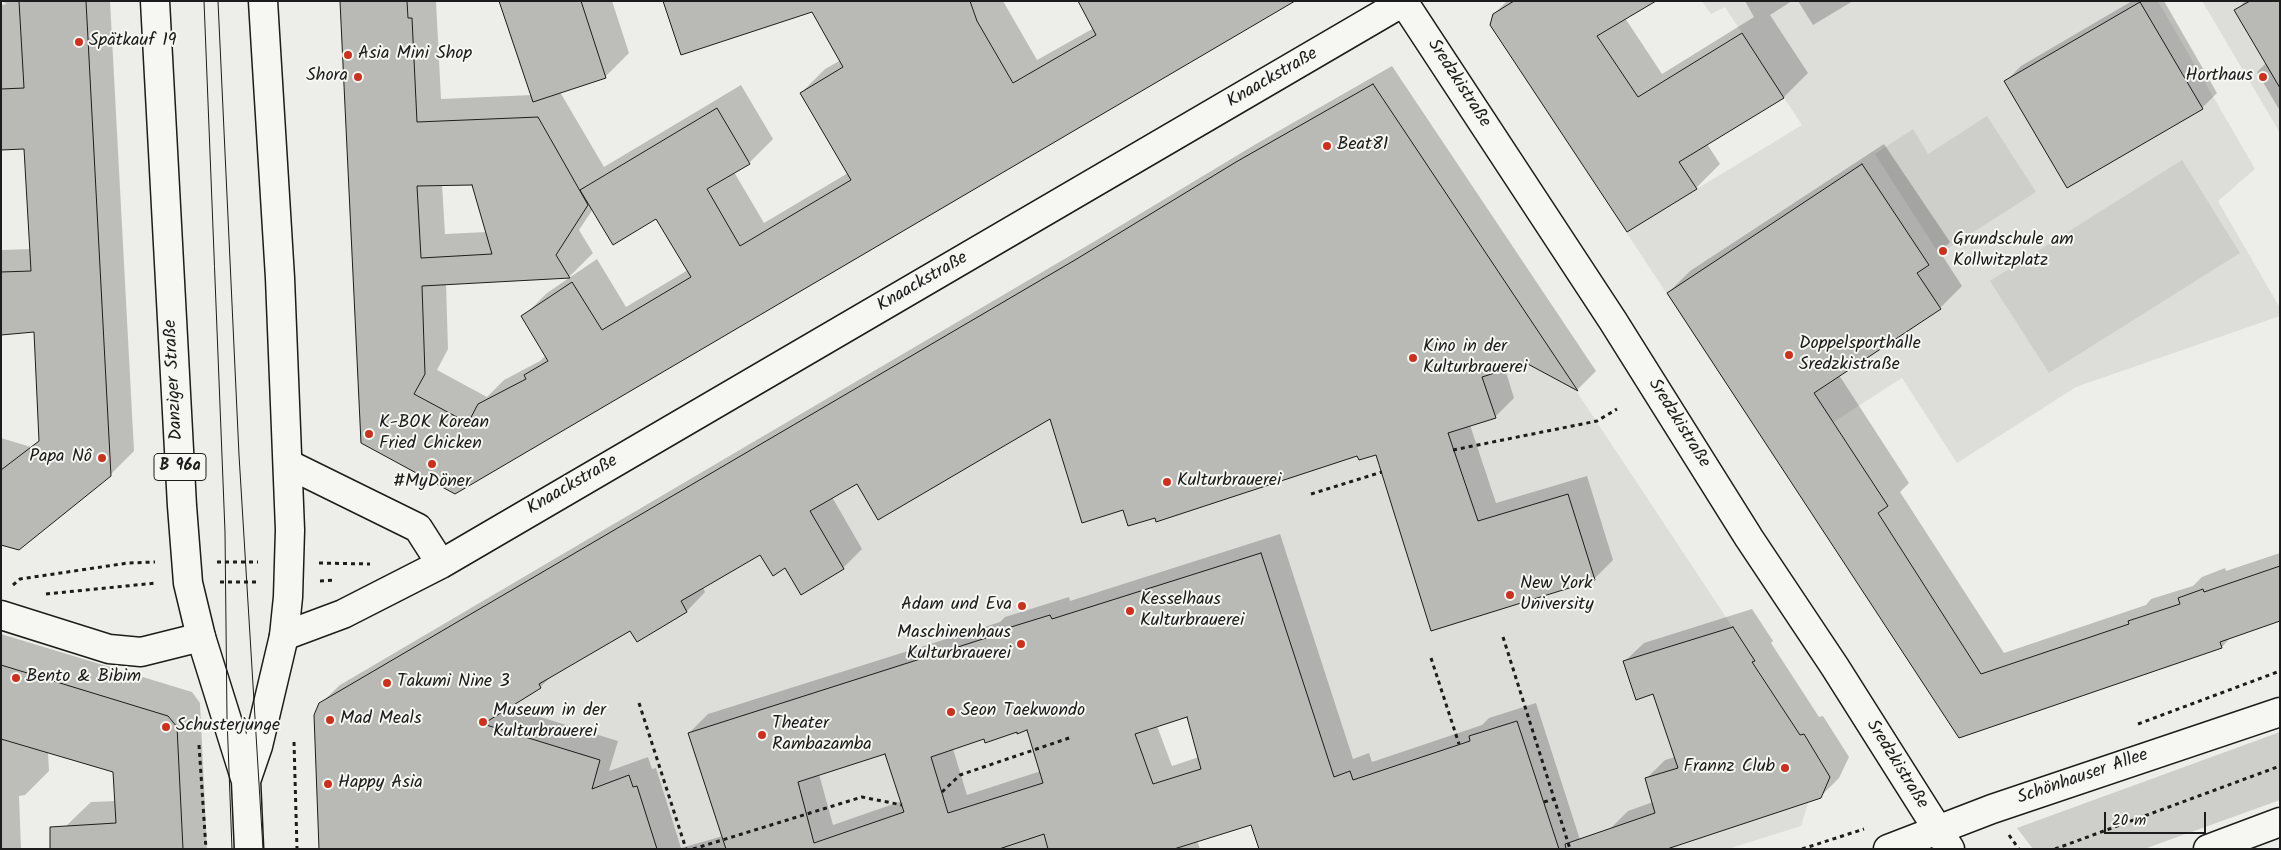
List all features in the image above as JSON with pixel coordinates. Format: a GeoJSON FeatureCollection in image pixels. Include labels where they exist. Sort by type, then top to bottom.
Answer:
{"type":"FeatureCollection","features":[{"type":"Feature","properties":{"kind":"street","name":"Danziger Straße"},"geometry":{"type":"LineString","coordinates":[[155,1],[187,572],[201,637],[246,781],[249,849]]}},
{"type":"Feature","properties":{"kind":"street","name":"Danziger Straße"},"geometry":{"type":"LineString","coordinates":[[246,781],[258,746],[284,636],[289,572],[288,464],[280,278],[264,1]]}},
{"type":"Feature","properties":{"kind":"street","name":"Knaackstraße"},"geometry":{"type":"LineString","coordinates":[[284,636],[343,614],[441,564],[1404,1]]}},
{"type":"Feature","properties":{"kind":"street","name":"Sredzkistraße"},"geometry":{"type":"LineString","coordinates":[[1404,1],[1613,321],[1749,538],[1944,839]]}},
{"type":"Feature","properties":{"kind":"street"},"geometry":{"type":"LineString","coordinates":[[288,464],[418,528],[441,564]]}},
{"type":"Feature","properties":{"kind":"street"},"geometry":{"type":"LineString","coordinates":[[4,603],[109,649],[141,652],[201,637]]}},
{"type":"Feature","properties":{"kind":"street","name":"Schönhauser Allee"},"geometry":{"type":"LineString","coordinates":[[1888,849],[1944,839],[1992,809],[2280,712]]}},
{"type":"Feature","properties":{"kind":"street"},"geometry":{"type":"LineString","coordinates":[[2208,849],[2280,822]]}},
{"type":"Feature","properties":{"kind":"path"},"geometry":{"type":"LineString","coordinates":[[1453,450],[1596,421],[1617,409]]}},
{"type":"Feature","properties":{"kind":"path"},"geometry":{"type":"LineString","coordinates":[[1311,494],[1382,472]]}},
{"type":"Feature","properties":{"kind":"path"},"geometry":{"type":"LineString","coordinates":[[4,603],[20,579],[128,563],[187,572],[289,572],[345,564]]}},
{"type":"Feature","properties":{"kind":"path"},"geometry":{"type":"LineString","coordinates":[[38,595],[147,583],[187,572],[289,572],[344,580]]}},
{"type":"Feature","properties":{"kind":"path"},"geometry":{"type":"LineString","coordinates":[[1503,637],[1570,849]]}},
{"type":"Feature","properties":{"kind":"path"},"geometry":{"type":"LineString","coordinates":[[1431,658],[1459,744]]}},
{"type":"Feature","properties":{"kind":"path"},"geometry":{"type":"LineString","coordinates":[[638,703],[686,849]]}},
{"type":"Feature","properties":{"kind":"path"},"geometry":{"type":"LineString","coordinates":[[942,792],[960,775],[1072,736]]}},
{"type":"Feature","properties":{"kind":"path"},"geometry":{"type":"LineString","coordinates":[[2055,849],[2280,766]]}},
{"type":"Feature","properties":{"kind":"path"},"geometry":{"type":"LineString","coordinates":[[693,849],[862,797],[902,805]]}},
{"type":"Feature","properties":{"kind":"path"},"geometry":{"type":"LineString","coordinates":[[1544,802],[1554,799]]}},
{"type":"Feature","properties":{"kind":"path"},"geometry":{"type":"LineString","coordinates":[[1802,849],[1864,829]]}},
{"type":"Feature","properties":{"kind":"path"},"geometry":{"type":"LineString","coordinates":[[2009,834],[2019,849]]}},
{"type":"Feature","properties":{"kind":"shaded area","name":"Grundschule am Kollwitzplatz"},"geometry":{"type":"Polygon","coordinates":[[[1702,1],[2158,1],[2255,169],[2218,201],[2280,308],[2280,316],[2076,387],[1957,463],[1902,378],[1776,459],[1626,232],[1802,125],[1725,7],[1711,14],[1702,1]]]}},
{"type":"Feature","properties":{"kind":"shaded area","name":"Horthaus"},"geometry":{"type":"Polygon","coordinates":[[[2202,1],[2280,1],[2280,133],[2214,21],[2202,1]]]}},
{"type":"Feature","properties":{"kind":"shaded area","name":"Kulturbrauerei"},"geometry":{"type":"Polygon","coordinates":[[[1373,84],[1755,661],[1752,663],[1800,735],[1804,734],[1823,766],[1821,773],[1831,776],[1820,799],[1810,797],[1801,826],[1728,849],[1259,849],[1221,730],[1193,739],[1187,718],[1037,764],[1043,783],[971,806],[972,809],[916,849],[521,849],[477,765],[411,650],[1075,260],[1236,162],[1373,84]]]}},
{"type":"Feature","properties":{"kind":"shaded area"},"geometry":{"type":"Polygon","coordinates":[[[1987,116],[2036,192],[1939,254],[1875,154],[1913,129],[1928,154],[1987,116]]]}},
{"type":"Feature","properties":{"kind":"shaded area"},"geometry":{"type":"Polygon","coordinates":[[[2182,160],[2240,253],[2049,373],[1990,281],[2182,160]]]}},
{"type":"Feature","properties":{"kind":"shaded area"},"geometry":{"type":"Polygon","coordinates":[[[2280,732],[2280,800],[2144,849],[2033,849],[2017,828],[2280,732]]]}},
{"type":"Feature","properties":{"kind":"building"},"geometry":{"type":"Polygon","coordinates":[[[19,1],[86,1],[111,476],[19,550],[1,545],[1,470],[39,441],[34,332],[1,335],[1,272],[31,271],[24,149],[1,150],[1,89],[24,88],[19,1]]]}},
{"type":"Feature","properties":{"kind":"building"},"geometry":{"type":"Polygon","coordinates":[[[340,1],[407,1],[408,18],[412,18],[417,122],[538,117],[588,205],[556,255],[570,278],[422,286],[425,374],[414,394],[468,423],[478,404],[526,379],[524,375],[548,361],[521,316],[572,282],[602,330],[691,277],[656,219],[613,245],[580,190],[717,108],[750,164],[707,189],[740,246],[851,180],[800,93],[843,67],[812,12],[681,55],[663,1],[970,1],[977,21],[1013,83],[1096,35],[1078,1],[1295,1],[455,494],[361,443],[340,1]],[[472,185],[417,186],[421,258],[492,254],[472,185]]]}},
{"type":"Feature","properties":{"kind":"building"},"geometry":{"type":"Polygon","coordinates":[[[499,1],[581,1],[606,78],[533,102],[499,1]]]}},
{"type":"Feature","properties":{"kind":"building"},"geometry":{"type":"Polygon","coordinates":[[[1514,1],[1656,1],[1597,36],[1638,97],[1742,33],[1784,98],[1679,162],[1697,189],[1627,232],[1490,25],[1493,14],[1514,1]]]}},
{"type":"Feature","properties":{"kind":"building"},"geometry":{"type":"Polygon","coordinates":[[[2250,1],[2280,1],[2280,88],[2234,10],[2250,1]]]}},
{"type":"Feature","properties":{"kind":"building"},"geometry":{"type":"Polygon","coordinates":[[[2140,2],[2203,109],[2067,188],[2004,81],[2140,2]]]}},
{"type":"Feature","properties":{"kind":"building"},"geometry":{"type":"Polygon","coordinates":[[[1373,84],[1578,391],[1526,363],[1482,377],[1496,418],[1448,433],[1478,521],[1568,494],[1595,580],[1431,631],[1376,455],[1359,460],[1357,456],[1156,522],[1155,518],[1128,526],[1123,510],[1082,523],[1050,419],[878,520],[857,484],[810,511],[844,569],[801,595],[785,568],[773,576],[760,555],[681,601],[687,612],[637,642],[630,631],[539,684],[541,688],[483,724],[600,760],[592,789],[629,775],[633,787],[637,786],[657,849],[319,849],[314,715],[319,703],[1075,260],[1236,162],[1373,84]]]}},
{"type":"Feature","properties":{"kind":"building"},"geometry":{"type":"Polygon","coordinates":[[[1862,164],[1929,265],[1917,273],[1941,309],[1814,393],[1888,506],[1878,513],[1981,674],[2129,624],[2128,621],[2180,604],[2178,598],[2203,589],[2204,592],[2280,566],[2280,621],[2220,642],[2222,648],[1959,738],[1667,293],[1862,164]]]}},
{"type":"Feature","properties":{"kind":"building"},"geometry":{"type":"Polygon","coordinates":[[[1261,553],[1334,777],[1350,771],[1353,780],[1470,741],[1469,736],[1517,721],[1559,849],[1259,849],[1251,825],[1174,849],[1048,849],[1044,834],[999,849],[726,849],[688,733],[986,638],[985,635],[1050,615],[1052,619],[1261,553]],[[1187,717],[1135,734],[1153,784],[1201,769],[1187,717]],[[1027,730],[1017,734],[1017,732],[985,743],[984,739],[931,757],[948,813],[1043,783],[1027,730]],[[885,754],[798,782],[814,843],[904,812],[885,754]]]}},
{"type":"Feature","properties":{"kind":"building"},"geometry":{"type":"Polygon","coordinates":[[[1733,627],[1755,661],[1752,662],[1800,735],[1804,734],[1830,777],[1821,798],[1667,849],[1566,849],[1565,844],[1655,813],[1645,778],[1678,768],[1653,694],[1636,700],[1623,661],[1733,627]]]}},
{"type":"Feature","properties":{"kind":"building"},"geometry":{"type":"Polygon","coordinates":[[[1,665],[168,716],[177,727],[183,849],[50,849],[50,827],[116,823],[113,772],[1,739],[1,665]]]}},
{"type":"Feature","properties":{"kind":"tram line"},"geometry":{"type":"LineString","coordinates":[[204,1],[225,532],[227,718],[232,849]]}},
{"type":"Feature","properties":{"kind":"tram line"},"geometry":{"type":"LineString","coordinates":[[218,1],[239,455],[263,849]]}},
{"type":"Feature","properties":{"kind":"place","name":"Spätkauf 19"},"geometry":{"type":"Point","coordinates":[79,42]}},
{"type":"Feature","properties":{"kind":"place","name":"Asia Mini Shop"},"geometry":{"type":"Point","coordinates":[348,55]}},
{"type":"Feature","properties":{"kind":"place","name":"Shora"},"geometry":{"type":"Point","coordinates":[358,77]}},
{"type":"Feature","properties":{"kind":"place","name":"Horthaus"},"geometry":{"type":"Point","coordinates":[2263,77]}},
{"type":"Feature","properties":{"kind":"place","name":"Beat81"},"geometry":{"type":"Point","coordinates":[1327,146]}},
{"type":"Feature","properties":{"kind":"place","name":"Grundschule am Kollwitzplatz"},"geometry":{"type":"Point","coordinates":[1943,251]}},
{"type":"Feature","properties":{"kind":"place","name":"Doppelsporthalle Sredzkistraße"},"geometry":{"type":"Point","coordinates":[1789,355]}},
{"type":"Feature","properties":{"kind":"place","name":"Kino in der Kulturbrauerei"},"geometry":{"type":"Point","coordinates":[1413,358]}},
{"type":"Feature","properties":{"kind":"place","name":"K-BOK Korean Fried Chicken"},"geometry":{"type":"Point","coordinates":[369,434]}},
{"type":"Feature","properties":{"kind":"place","name":"Papa Nô"},"geometry":{"type":"Point","coordinates":[102,458]}},
{"type":"Feature","properties":{"kind":"place","name":"#MyDöner"},"geometry":{"type":"Point","coordinates":[432,464]}},
{"type":"Feature","properties":{"kind":"place","name":"Kulturbrauerei"},"geometry":{"type":"Point","coordinates":[1167,482]}},
{"type":"Feature","properties":{"kind":"place","name":"New York University"},"geometry":{"type":"Point","coordinates":[1510,595]}},
{"type":"Feature","properties":{"kind":"place","name":"Adam und Eva"},"geometry":{"type":"Point","coordinates":[1022,606]}},
{"type":"Feature","properties":{"kind":"place","name":"Kesselhaus Kulturbrauerei"},"geometry":{"type":"Point","coordinates":[1130,611]}},
{"type":"Feature","properties":{"kind":"place","name":"Maschinenhaus Kulturbrauerei"},"geometry":{"type":"Point","coordinates":[1021,644]}},
{"type":"Feature","properties":{"kind":"place","name":"Bento & Bibim"},"geometry":{"type":"Point","coordinates":[16,678]}},
{"type":"Feature","properties":{"kind":"place","name":"Takumi Nine 3"},"geometry":{"type":"Point","coordinates":[387,683]}},
{"type":"Feature","properties":{"kind":"place","name":"Seon Taekwondo"},"geometry":{"type":"Point","coordinates":[951,712]}},
{"type":"Feature","properties":{"kind":"place","name":"Mad Meals"},"geometry":{"type":"Point","coordinates":[330,720]}},
{"type":"Feature","properties":{"kind":"place","name":"Museum in der Kulturbrauerei"},"geometry":{"type":"Point","coordinates":[483,722]}},
{"type":"Feature","properties":{"kind":"place","name":"Schusterjunge"},"geometry":{"type":"Point","coordinates":[166,727]}},
{"type":"Feature","properties":{"kind":"place","name":"Theater Rambazamba"},"geometry":{"type":"Point","coordinates":[762,735]}},
{"type":"Feature","properties":{"kind":"place","name":"Frannz Club"},"geometry":{"type":"Point","coordinates":[1785,768]}},
{"type":"Feature","properties":{"kind":"place","name":"Happy Asia"},"geometry":{"type":"Point","coordinates":[328,784]}}]}
